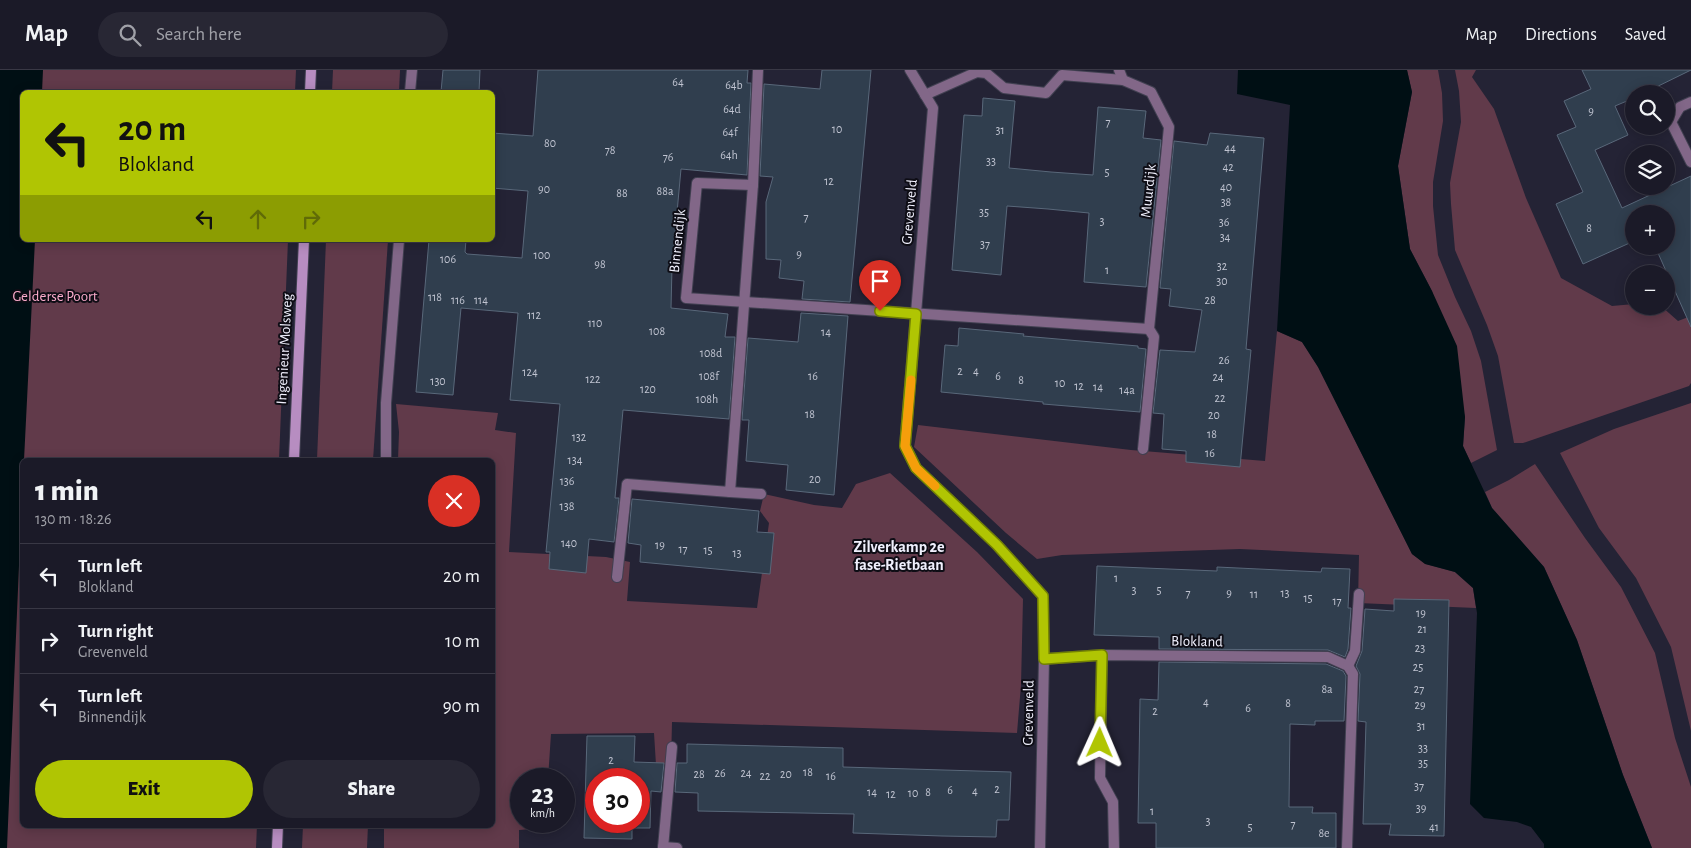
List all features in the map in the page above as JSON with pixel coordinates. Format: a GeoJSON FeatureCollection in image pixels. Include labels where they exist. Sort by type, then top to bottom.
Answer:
{"type":"FeatureCollection","features":[{"type":"Feature","properties":{"kind":"main road"},"geometry":{"type":"LineString","coordinates":[[310,90],[311,70]]}},
{"type":"Feature","properties":{"kind":"main road","name":"Ingenieur Molsweg"},"geometry":{"type":"LineString","coordinates":[[294,458],[304,242]]}},
{"type":"Feature","properties":{"kind":"main road"},"geometry":{"type":"LineString","coordinates":[[277,848],[278,828]]}},
{"type":"Feature","properties":{"kind":"street"},"geometry":{"type":"LineString","coordinates":[[410,90],[412,70]]}},
{"type":"Feature","properties":{"kind":"street"},"geometry":{"type":"LineString","coordinates":[[730,492],[753,185],[758,70]]}},
{"type":"Feature","properties":{"kind":"street","name":"Grevenveld"},"geometry":{"type":"LineString","coordinates":[[910,70],[933,108],[905,446],[916,468],[997,545],[1043,596],[1044,659],[1040,848]]}},
{"type":"Feature","properties":{"kind":"street","name":"Muurdijk"},"geometry":{"type":"LineString","coordinates":[[925,94],[977,72],[986,73],[1004,88],[1046,93],[1062,75],[1121,75],[1151,92],[1170,127],[1150,329],[1154,336],[1143,449]]}},
{"type":"Feature","properties":{"kind":"street"},"geometry":{"type":"LineString","coordinates":[[1691,102],[1680,107],[1671,122],[1691,162]]}},
{"type":"Feature","properties":{"kind":"street","name":"Binnendijk"},"geometry":{"type":"LineString","coordinates":[[753,185],[697,183],[686,298],[916,314]]}},
{"type":"Feature","properties":{"kind":"street"},"geometry":{"type":"LineString","coordinates":[[386,458],[386,402],[399,242]]}},
{"type":"Feature","properties":{"kind":"street"},"geometry":{"type":"LineString","coordinates":[[916,314],[1150,329]]}},
{"type":"Feature","properties":{"kind":"street"},"geometry":{"type":"LineString","coordinates":[[617,577],[627,484],[761,494]]}},
{"type":"Feature","properties":{"kind":"street"},"geometry":{"type":"LineString","coordinates":[[1347,848],[1353,674],[1348,666],[1355,651],[1359,594]]}},
{"type":"Feature","properties":{"kind":"street"},"geometry":{"type":"LineString","coordinates":[[1102,655],[1100,778],[1113,802],[1114,848]]}},
{"type":"Feature","properties":{"kind":"street","name":"Blokland"},"geometry":{"type":"LineString","coordinates":[[1044,659],[1102,655],[1328,657],[1348,666]]}},
{"type":"Feature","properties":{"kind":"street"},"geometry":{"type":"LineString","coordinates":[[672,747],[663,848],[677,848]]}},
{"type":"Feature","properties":{"kind":"green space","name":"Gelderse Poort"},"geometry":{"type":"Polygon","coordinates":[[[0,70],[296,70],[295,90],[20,90],[20,242],[288,242],[279,458],[20,458],[20,828],[257,828],[256,848],[0,848],[0,70]]]}},
{"type":"Feature","properties":{"kind":"green space"},"geometry":{"type":"Polygon","coordinates":[[[333,70],[400,70],[399,90],[332,90],[333,70]]]}},
{"type":"Feature","properties":{"kind":"green space"},"geometry":{"type":"Polygon","coordinates":[[[1407,70],[1438,70],[1442,93],[1443,121],[1433,182],[1433,206],[1438,255],[1471,331],[1481,361],[1497,450],[1471,463],[1463,446],[1465,417],[1432,291],[1410,249],[1398,166],[1412,92],[1407,70]]]}},
{"type":"Feature","properties":{"kind":"green space"},"geometry":{"type":"Polygon","coordinates":[[[1455,70],[1476,70],[1472,77],[1494,109],[1526,198],[1561,278],[1612,306],[1625,305],[1625,315],[1671,315],[1678,321],[1691,316],[1691,383],[1689,386],[1523,443],[1514,443],[1498,356],[1455,250],[1450,183],[1461,122],[1459,91],[1455,70]]]}},
{"type":"Feature","properties":{"kind":"green space"},"geometry":{"type":"Polygon","coordinates":[[[326,242],[388,242],[373,458],[317,458],[326,242]]]}},
{"type":"Feature","properties":{"kind":"green space"},"geometry":{"type":"Polygon","coordinates":[[[1277,331],[1302,342],[1318,367],[1412,554],[1426,564],[1455,572],[1473,588],[1476,608],[1358,603],[1359,555],[1240,549],[1062,555],[1037,559],[1006,533],[914,447],[918,425],[1131,450],[1265,461],[1277,331]]]}},
{"type":"Feature","properties":{"kind":"green space"},"geometry":{"type":"Polygon","coordinates":[[[1691,403],[1691,731],[1671,647],[1636,578],[1599,528],[1560,453],[1614,429],[1691,403]]]}},
{"type":"Feature","properties":{"kind":"green space"},"geometry":{"type":"Polygon","coordinates":[[[396,404],[498,413],[495,430],[516,433],[509,552],[606,557],[630,562],[627,601],[757,608],[769,523],[760,511],[764,494],[814,505],[842,508],[856,484],[890,473],[977,552],[1023,599],[1021,685],[1017,733],[672,722],[671,764],[656,765],[654,733],[551,734],[549,768],[510,768],[510,833],[519,833],[519,848],[384,848],[384,828],[495,828],[495,458],[398,458],[399,432],[396,404]]]}},
{"type":"Feature","properties":{"kind":"green space"},"geometry":{"type":"Polygon","coordinates":[[[1535,464],[1621,587],[1655,653],[1675,738],[1691,787],[1691,848],[1652,848],[1623,775],[1577,640],[1544,567],[1492,508],[1485,492],[1535,464]]]}},
{"type":"Feature","properties":{"kind":"green space"},"geometry":{"type":"Polygon","coordinates":[[[303,828],[368,828],[367,848],[302,848],[303,828]]]}},
{"type":"Feature","properties":{"kind":"shaded area"},"geometry":{"type":"Polygon","coordinates":[[[0,70],[43,70],[42,90],[20,90],[20,242],[35,242],[24,458],[20,458],[20,542],[7,848],[0,848],[0,70]]]}},
{"type":"Feature","properties":{"kind":"shaded area"},"geometry":{"type":"Polygon","coordinates":[[[1238,70],[1407,70],[1412,92],[1398,166],[1410,249],[1457,346],[1465,417],[1463,446],[1492,508],[1544,567],[1577,640],[1623,775],[1652,848],[1544,848],[1544,844],[1531,827],[1517,822],[1484,818],[1470,804],[1477,613],[1473,588],[1455,572],[1425,564],[1412,554],[1318,367],[1302,342],[1277,331],[1290,105],[1237,94],[1238,70]]]}},
{"type":"Feature","properties":{"kind":"building"},"geometry":{"type":"Polygon","coordinates":[[[443,70],[480,70],[479,90],[441,90],[443,70]]]}},
{"type":"Feature","properties":{"kind":"building"},"geometry":{"type":"Polygon","coordinates":[[[538,70],[748,70],[747,83],[751,83],[747,175],[681,169],[672,267],[671,308],[728,314],[725,337],[735,337],[729,419],[623,410],[615,498],[619,498],[614,542],[589,539],[586,573],[549,569],[550,552],[546,552],[560,404],[510,400],[518,313],[461,308],[453,395],[416,392],[429,242],[466,242],[465,252],[467,254],[522,258],[528,191],[495,188],[495,133],[533,136],[538,70]]]}},
{"type":"Feature","properties":{"kind":"building"},"geometry":{"type":"Polygon","coordinates":[[[822,70],[871,70],[850,302],[802,299],[804,281],[779,278],[781,260],[766,259],[766,202],[773,177],[760,176],[764,84],[820,89],[822,70]]]}},
{"type":"Feature","properties":{"kind":"building"},"geometry":{"type":"Polygon","coordinates":[[[1582,70],[1691,70],[1660,85],[1625,85],[1625,102],[1615,106],[1625,128],[1625,135],[1628,135],[1595,150],[1622,208],[1625,207],[1625,245],[1583,264],[1556,204],[1583,192],[1557,135],[1576,127],[1564,101],[1591,89],[1582,70]]]}},
{"type":"Feature","properties":{"kind":"building"},"geometry":{"type":"Polygon","coordinates":[[[983,98],[1015,101],[1009,168],[1051,172],[1093,175],[1098,107],[1146,111],[1143,138],[1161,140],[1146,287],[1084,282],[1089,213],[1048,209],[1007,206],[1001,275],[952,270],[964,115],[982,116],[983,98]]]}},
{"type":"Feature","properties":{"kind":"building"},"geometry":{"type":"Polygon","coordinates":[[[1210,133],[1264,138],[1246,349],[1251,350],[1240,467],[1186,462],[1186,451],[1162,449],[1164,414],[1153,413],[1160,350],[1195,352],[1202,310],[1169,306],[1171,289],[1160,288],[1174,141],[1207,145],[1210,133]]]}},
{"type":"Feature","properties":{"kind":"building"},"geometry":{"type":"Polygon","coordinates":[[[1691,176],[1691,327],[1675,291],[1675,265],[1663,265],[1659,255],[1675,255],[1675,205],[1628,205],[1650,195],[1675,195],[1675,183],[1691,176]]]}},
{"type":"Feature","properties":{"kind":"building"},"geometry":{"type":"Polygon","coordinates":[[[801,313],[848,316],[834,495],[786,490],[788,465],[746,461],[749,420],[742,420],[748,338],[798,342],[801,313]]]}},
{"type":"Feature","properties":{"kind":"building"},"geometry":{"type":"Polygon","coordinates":[[[959,328],[1024,334],[1023,336],[1138,346],[1138,348],[1146,349],[1140,412],[1043,404],[1043,402],[941,392],[945,345],[958,346],[959,328]]]}},
{"type":"Feature","properties":{"kind":"building"},"geometry":{"type":"Polygon","coordinates":[[[632,499],[759,511],[757,532],[774,533],[770,574],[640,562],[641,545],[628,543],[632,499]]]}},
{"type":"Feature","properties":{"kind":"building"},"geometry":{"type":"Polygon","coordinates":[[[1097,566],[1217,571],[1217,567],[1321,572],[1322,568],[1350,569],[1348,608],[1351,608],[1348,649],[1345,657],[1328,650],[1159,649],[1159,637],[1094,635],[1097,566]]]}},
{"type":"Feature","properties":{"kind":"building"},"geometry":{"type":"Polygon","coordinates":[[[1394,599],[1449,600],[1444,836],[1389,835],[1391,824],[1363,824],[1366,722],[1358,721],[1360,674],[1356,666],[1362,651],[1365,609],[1394,611],[1394,599]]]}},
{"type":"Feature","properties":{"kind":"building"},"geometry":{"type":"Polygon","coordinates":[[[1159,662],[1326,664],[1343,671],[1346,676],[1344,721],[1315,721],[1315,725],[1290,724],[1289,807],[1313,807],[1312,813],[1336,813],[1336,848],[1156,848],[1156,823],[1138,823],[1140,699],[1158,700],[1159,662]]]}},
{"type":"Feature","properties":{"kind":"building"},"geometry":{"type":"Polygon","coordinates":[[[587,736],[635,736],[634,762],[664,763],[661,792],[651,791],[650,828],[650,768],[586,768],[587,736]]]}},
{"type":"Feature","properties":{"kind":"building"},"geometry":{"type":"Polygon","coordinates":[[[687,744],[843,748],[843,767],[1011,772],[1009,820],[997,820],[996,837],[942,836],[853,833],[854,814],[698,811],[698,793],[675,792],[677,763],[687,763],[687,744]]]}},
{"type":"Feature","properties":{"kind":"building"},"geometry":{"type":"Polygon","coordinates":[[[585,804],[585,833],[632,833],[632,839],[584,838],[585,804]]]}},
{"type":"Feature","properties":{"kind":"slow traffic"},"geometry":{"type":"LineString","coordinates":[[911,380],[905,446],[916,468],[935,486]]}},
{"type":"Feature","properties":{"kind":"district","name":"Zilverkamp 2e fase-Rietbaan"},"geometry":{"type":"Point","coordinates":[899,555]}},
{"type":"Feature","properties":{"kind":"route"},"geometry":{"type":"LineString","coordinates":[[880,311],[916,314],[905,446],[916,468],[997,545],[1043,596],[1044,659],[1102,655],[1100,743]]}}]}
